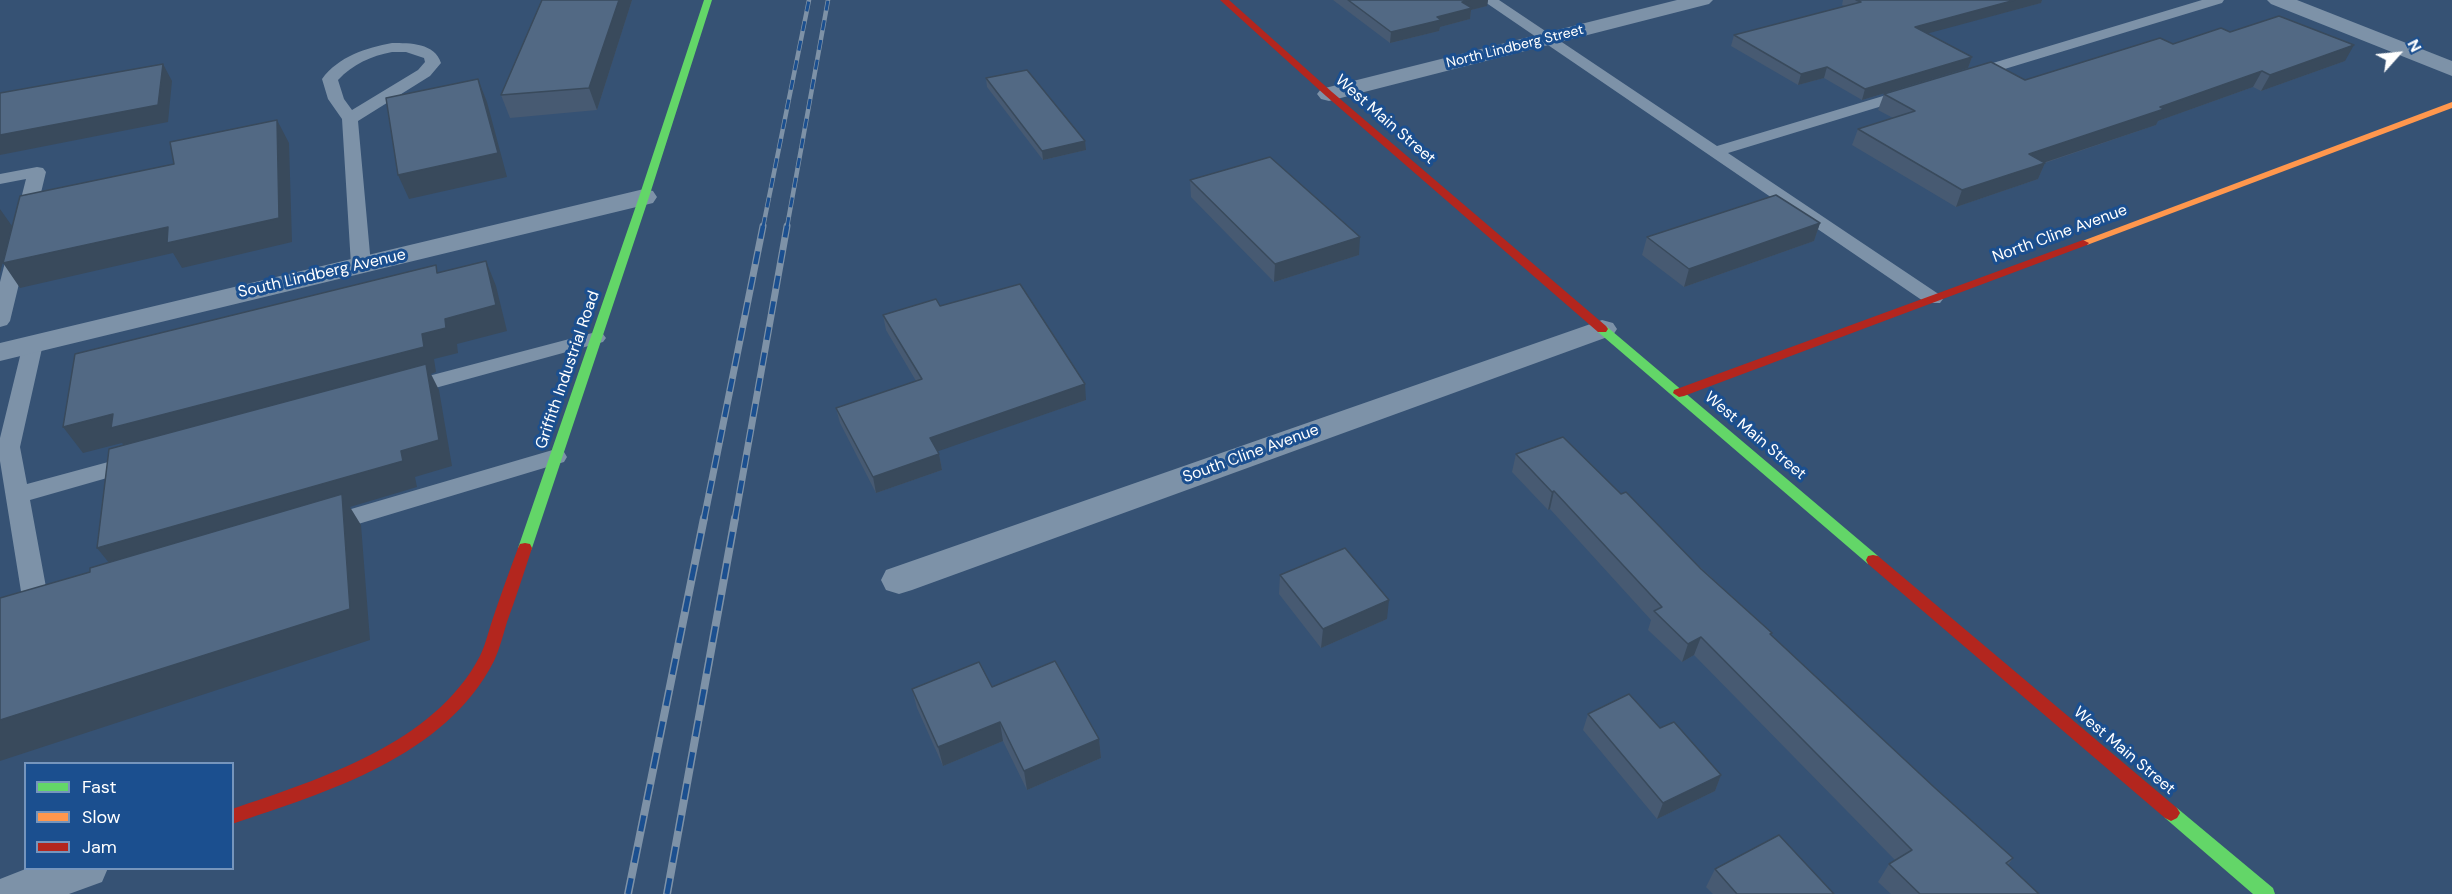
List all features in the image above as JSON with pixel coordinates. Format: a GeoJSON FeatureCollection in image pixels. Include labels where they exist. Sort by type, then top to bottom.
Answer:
{"type":"FeatureCollection","features":[{"type":"Feature","properties":{"kind":"street","name":"Griffith Industrial Road"},"geometry":{"type":"LineString","coordinates":[[234,816],[333,782],[368,766],[424,731],[466,691],[487,658],[644,197],[708,0]]}},
{"type":"Feature","properties":{"kind":"street","name":"West Main Street"},"geometry":{"type":"LineString","coordinates":[[1224,0],[1329,94],[1602,329],[2266,894]]}},
{"type":"Feature","properties":{"kind":"street","name":"North Lindberg Street"},"geometry":{"type":"LineString","coordinates":[[1329,94],[1702,0]]}},
{"type":"Feature","properties":{"kind":"street"},"geometry":{"type":"LineString","coordinates":[[2278,0],[2452,69]]}},
{"type":"Feature","properties":{"kind":"street","name":"North Cline Avenue"},"geometry":{"type":"LineString","coordinates":[[1679,393],[2452,105]]}},
{"type":"Feature","properties":{"kind":"street","name":"South Lindberg Avenue"},"geometry":{"type":"LineString","coordinates":[[0,352],[644,197]]}},
{"type":"Feature","properties":{"kind":"street","name":"South Cline Avenue"},"geometry":{"type":"LineString","coordinates":[[900,580],[1602,329]]}},
{"type":"Feature","properties":{"kind":"street"},"geometry":{"type":"LineString","coordinates":[[14,894],[80,870]]}},
{"type":"Feature","properties":{"kind":"lane"},"geometry":{"type":"LineString","coordinates":[[1489,0],[1933,298]]}},
{"type":"Feature","properties":{"kind":"lane"},"geometry":{"type":"LineString","coordinates":[[1954,79],[2217,0]]}},
{"type":"Feature","properties":{"kind":"lane"},"geometry":{"type":"LineString","coordinates":[[350,119],[424,72],[432,63],[431,56],[415,49],[387,49],[357,57],[344,65],[330,79],[331,88],[350,119],[361,265]]}},
{"type":"Feature","properties":{"kind":"lane"},"geometry":{"type":"LineString","coordinates":[[1714,152],[1920,90]]}},
{"type":"Feature","properties":{"kind":"lane"},"geometry":{"type":"LineString","coordinates":[[0,179],[37,172],[0,321]]}},
{"type":"Feature","properties":{"kind":"lane"},"geometry":{"type":"LineString","coordinates":[[387,395],[596,338]]}},
{"type":"Feature","properties":{"kind":"lane"},"geometry":{"type":"LineString","coordinates":[[33,344],[9,447],[37,610],[71,600]]}},
{"type":"Feature","properties":{"kind":"lane"},"geometry":{"type":"LineString","coordinates":[[308,530],[556,457]]}},
{"type":"Feature","properties":{"kind":"lane"},"geometry":{"type":"LineString","coordinates":[[17,495],[156,458]]}},
{"type":"Feature","properties":{"kind":"building"},"geometry":{"type":"Polygon","coordinates":[[[542,0],[619,0],[589,88],[501,95],[542,0]]]}},
{"type":"Feature","properties":{"kind":"building"},"geometry":{"type":"Polygon","coordinates":[[[1348,0],[1470,0],[1462,2],[1472,8],[1437,17],[1441,20],[1391,32],[1348,0]]]}},
{"type":"Feature","properties":{"kind":"building"},"geometry":{"type":"Polygon","coordinates":[[[1856,0],[2015,0],[1915,27],[1972,57],[1865,89],[1827,67],[1801,74],[1734,35],[1861,2],[1856,0]]]}},
{"type":"Feature","properties":{"kind":"building"},"geometry":{"type":"Polygon","coordinates":[[[2279,16],[2354,45],[2270,75],[2262,71],[2160,107],[2164,109],[2029,154],[2045,163],[1962,190],[1858,129],[1915,111],[1884,94],[1991,62],[2025,80],[2160,38],[2173,44],[2221,28],[2230,32],[2279,16]]]}},
{"type":"Feature","properties":{"kind":"building"},"geometry":{"type":"Polygon","coordinates":[[[163,64],[158,105],[0,135],[0,93],[163,64]]]}},
{"type":"Feature","properties":{"kind":"building"},"geometry":{"type":"Polygon","coordinates":[[[1027,70],[1085,141],[1042,151],[986,78],[1027,70]]]}},
{"type":"Feature","properties":{"kind":"building"},"geometry":{"type":"Polygon","coordinates":[[[478,79],[498,153],[398,175],[386,98],[478,79]]]}},
{"type":"Feature","properties":{"kind":"building"},"geometry":{"type":"Polygon","coordinates":[[[277,120],[279,218],[167,243],[168,227],[3,263],[20,196],[174,164],[170,142],[277,120]]]}},
{"type":"Feature","properties":{"kind":"building"},"geometry":{"type":"Polygon","coordinates":[[[1270,157],[1360,237],[1275,264],[1190,180],[1270,157]]]}},
{"type":"Feature","properties":{"kind":"building"},"geometry":{"type":"Polygon","coordinates":[[[1776,195],[1820,223],[1689,269],[1647,237],[1776,195]]]}},
{"type":"Feature","properties":{"kind":"building"},"geometry":{"type":"Polygon","coordinates":[[[486,261],[496,305],[445,319],[446,328],[422,334],[424,347],[111,428],[113,414],[63,427],[75,354],[436,265],[437,273],[486,261]]]}},
{"type":"Feature","properties":{"kind":"building"},"geometry":{"type":"Polygon","coordinates":[[[1020,284],[1085,384],[930,438],[939,454],[873,477],[836,408],[922,379],[883,315],[936,299],[940,306],[1020,284]]]}},
{"type":"Feature","properties":{"kind":"building"},"geometry":{"type":"Polygon","coordinates":[[[426,364],[439,440],[401,451],[403,461],[97,548],[109,449],[426,364]]]}},
{"type":"Feature","properties":{"kind":"building"},"geometry":{"type":"Polygon","coordinates":[[[1563,437],[1621,494],[1626,492],[1701,569],[2013,858],[2006,863],[2039,894],[1920,894],[1889,864],[1912,850],[1701,637],[1688,644],[1654,611],[1662,607],[1554,491],[1552,492],[1516,454],[1563,437]]]}},
{"type":"Feature","properties":{"kind":"building"},"geometry":{"type":"Polygon","coordinates":[[[342,494],[350,609],[0,720],[0,598],[90,572],[90,568],[342,494]]]}},
{"type":"Feature","properties":{"kind":"building"},"geometry":{"type":"Polygon","coordinates":[[[1345,548],[1389,600],[1323,629],[1280,575],[1345,548]]]}},
{"type":"Feature","properties":{"kind":"building"},"geometry":{"type":"Polygon","coordinates":[[[1055,661],[1099,739],[1024,771],[1000,722],[938,747],[912,689],[979,662],[992,687],[1055,661]]]}},
{"type":"Feature","properties":{"kind":"building"},"geometry":{"type":"Polygon","coordinates":[[[1629,694],[1660,728],[1674,722],[1721,775],[1663,803],[1588,714],[1629,694]]]}},
{"type":"Feature","properties":{"kind":"building"},"geometry":{"type":"Polygon","coordinates":[[[1779,835],[1834,894],[1737,894],[1715,869],[1779,835]]]}},
{"type":"Feature","properties":{"kind":"railway"},"geometry":{"type":"LineString","coordinates":[[763,227],[809,0]]}},
{"type":"Feature","properties":{"kind":"railway"},"geometry":{"type":"LineString","coordinates":[[787,227],[828,0]]}},
{"type":"Feature","properties":{"kind":"railway"},"geometry":{"type":"LineString","coordinates":[[704,519],[763,226]]}},
{"type":"Feature","properties":{"kind":"railway"},"geometry":{"type":"LineString","coordinates":[[735,519],[787,226]]}},
{"type":"Feature","properties":{"kind":"railway"},"geometry":{"type":"LineString","coordinates":[[628,894],[704,518]]}},
{"type":"Feature","properties":{"kind":"railway"},"geometry":{"type":"LineString","coordinates":[[667,894],[735,518]]}},
{"type":"Feature","properties":{"kind":"traffic: fast"},"geometry":{"type":"LineString","coordinates":[[525,548],[708,0]]}},
{"type":"Feature","properties":{"kind":"traffic: fast"},"geometry":{"type":"LineString","coordinates":[[1602,329],[1873,560]]}},
{"type":"Feature","properties":{"kind":"traffic: fast"},"geometry":{"type":"LineString","coordinates":[[2171,813],[2266,894]]}},
{"type":"Feature","properties":{"kind":"traffic: slow"},"geometry":{"type":"LineString","coordinates":[[2083,243],[2452,105]]}},
{"type":"Feature","properties":{"kind":"traffic: jam"},"geometry":{"type":"LineString","coordinates":[[1224,0],[1329,94],[1602,329]]}},
{"type":"Feature","properties":{"kind":"traffic: jam"},"geometry":{"type":"LineString","coordinates":[[1679,393],[2083,243]]}},
{"type":"Feature","properties":{"kind":"traffic: jam"},"geometry":{"type":"LineString","coordinates":[[234,816],[304,792],[375,761],[407,742],[437,719],[464,692],[486,660],[525,548]]}},
{"type":"Feature","properties":{"kind":"traffic: jam"},"geometry":{"type":"LineString","coordinates":[[1873,560],[2171,813]]}}]}
